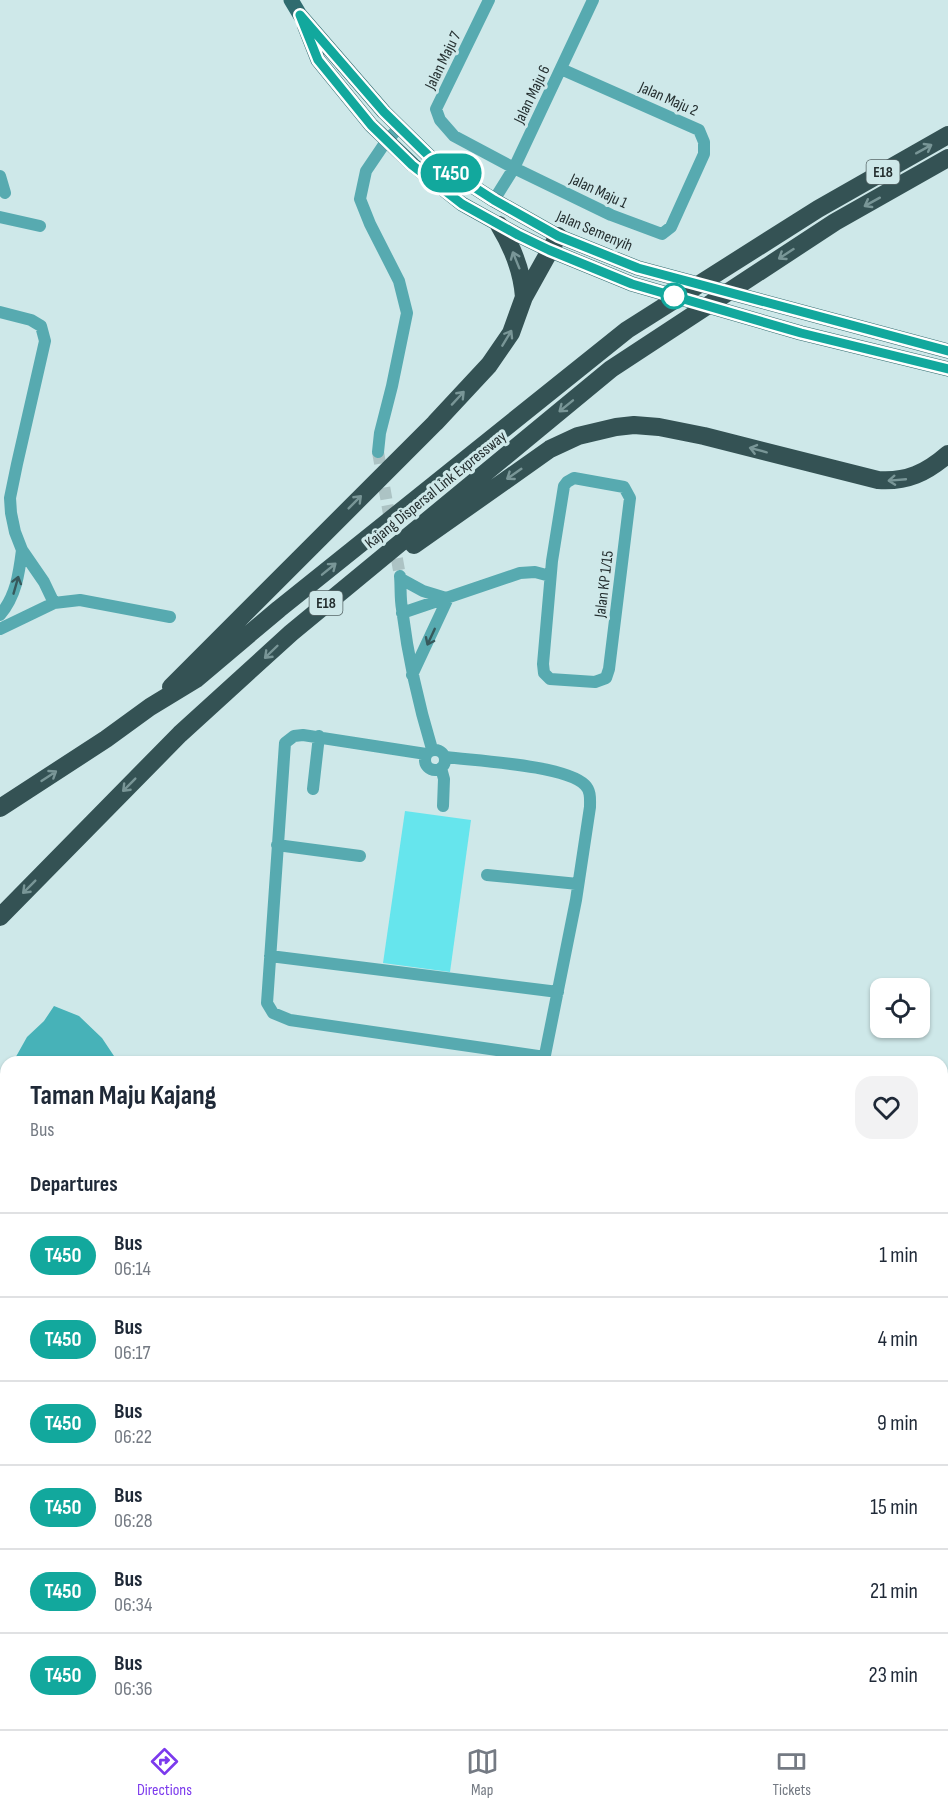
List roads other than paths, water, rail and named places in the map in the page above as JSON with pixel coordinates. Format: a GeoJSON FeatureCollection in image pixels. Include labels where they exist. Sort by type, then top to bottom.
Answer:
{"type":"FeatureCollection","features":[{"type":"Feature","properties":{"kind":"highway","name":"Kajang Dispersal Link Expressway"},"geometry":{"type":"LineString","coordinates":[[0,808],[106,739],[150,707],[196,680],[279,609],[627,330],[818,208],[948,135]]}},
{"type":"Feature","properties":{"kind":"highway","name":"Kajang Dispersal Link Expressway"},"geometry":{"type":"LineString","coordinates":[[0,917],[180,734],[291,633],[611,369],[835,222],[948,158]]}},
{"type":"Feature","properties":{"kind":"highway"},"geometry":{"type":"LineString","coordinates":[[496,223],[508,240],[522,275],[524,297]]}},
{"type":"Feature","properties":{"kind":"highway"},"geometry":{"type":"LineString","coordinates":[[150,707],[435,423],[489,365],[511,333],[524,297],[554,243]]}},
{"type":"Feature","properties":{"kind":"highway"},"geometry":{"type":"LineString","coordinates":[[291,633],[550,449],[578,436],[625,426],[659,427],[704,436],[878,480],[893,481],[909,479],[926,472],[948,454]]}},
{"type":"Feature","properties":{"kind":"main road","name":"Jalan Semenyih"},"geometry":{"type":"LineString","coordinates":[[291,0],[300,15],[318,60],[371,125],[412,165],[471,209],[496,223],[638,268],[948,351]]}},
{"type":"Feature","properties":{"kind":"main road","name":"Jalan Semenyih"},"geometry":{"type":"LineString","coordinates":[[300,15],[399,128],[435,162],[554,243],[632,284],[786,328],[948,369]]}},
{"type":"Feature","properties":{"kind":"main road"},"geometry":{"type":"LineString","coordinates":[[471,209],[485,206],[494,200],[496,223]]}},
{"type":"Feature","properties":{"kind":"main road"},"geometry":{"type":"LineString","coordinates":[[786,328],[792,310]]}},
{"type":"Feature","properties":{"kind":"street","name":"Jalan Maju 7"},"geometry":{"type":"LineString","coordinates":[[489,0],[436,109],[441,120],[454,136],[514,168]]}},
{"type":"Feature","properties":{"kind":"street","name":"Jalan Maju 6"},"geometry":{"type":"LineString","coordinates":[[494,200],[514,168],[593,0]]}},
{"type":"Feature","properties":{"kind":"street","name":"Jalan Maju 2"},"geometry":{"type":"LineString","coordinates":[[561,69],[699,130],[704,142],[704,154],[671,227]]}},
{"type":"Feature","properties":{"kind":"street"},"geometry":{"type":"LineString","coordinates":[[378,452],[380,433],[407,314],[399,281],[360,199],[366,171],[387,140],[399,128]]}},
{"type":"Feature","properties":{"kind":"street","name":"Jalan Maju 1"},"geometry":{"type":"LineString","coordinates":[[514,168],[611,215],[662,234],[671,227]]}},
{"type":"Feature","properties":{"kind":"street"},"geometry":{"type":"LineString","coordinates":[[0,176],[5,193]]}},
{"type":"Feature","properties":{"kind":"street"},"geometry":{"type":"LineString","coordinates":[[0,217],[40,226]]}},
{"type":"Feature","properties":{"kind":"street"},"geometry":{"type":"LineString","coordinates":[[0,312],[31,320],[41,326],[45,341],[10,498],[15,532],[22,550],[44,582],[54,603]]}},
{"type":"Feature","properties":{"kind":"street","name":"Jalan KP 1/15"},"geometry":{"type":"LineString","coordinates":[[574,478],[624,487],[630,498],[606,678],[595,682],[550,679],[544,673],[550,576],[564,486],[567,482],[574,478]]}},
{"type":"Feature","properties":{"kind":"street"},"geometry":{"type":"LineString","coordinates":[[0,615],[12,598],[18,582],[22,550]]}},
{"type":"Feature","properties":{"kind":"street"},"geometry":{"type":"LineString","coordinates":[[402,613],[520,573],[535,572],[550,576]]}},
{"type":"Feature","properties":{"kind":"street"},"geometry":{"type":"LineString","coordinates":[[443,763],[437,771],[429,769],[424,762],[429,752],[412,675],[402,613],[400,578],[423,591],[448,598]]}},
{"type":"Feature","properties":{"kind":"street"},"geometry":{"type":"LineString","coordinates":[[412,675],[448,598]]}},
{"type":"Feature","properties":{"kind":"street"},"geometry":{"type":"LineString","coordinates":[[0,629],[54,603],[80,600],[170,617]]}},
{"type":"Feature","properties":{"kind":"street"},"geometry":{"type":"LineString","coordinates":[[443,763],[554,771],[578,780],[586,785],[590,792],[590,807],[578,884],[545,1055],[538,1056],[290,1020],[273,1013],[267,1003],[285,743],[294,736],[319,736],[429,752],[441,751],[444,779],[443,806]]}},
{"type":"Feature","properties":{"kind":"street"},"geometry":{"type":"LineString","coordinates":[[313,789],[319,736]]}},
{"type":"Feature","properties":{"kind":"street"},"geometry":{"type":"LineString","coordinates":[[277,845],[360,856]]}},
{"type":"Feature","properties":{"kind":"street"},"geometry":{"type":"LineString","coordinates":[[488,875],[578,884]]}},
{"type":"Feature","properties":{"kind":"street"},"geometry":{"type":"LineString","coordinates":[[270,956],[558,992]]}},
{"type":"Feature","properties":{"kind":"tunnel"},"geometry":{"type":"LineString","coordinates":[[378,452],[400,576]]}}]}
